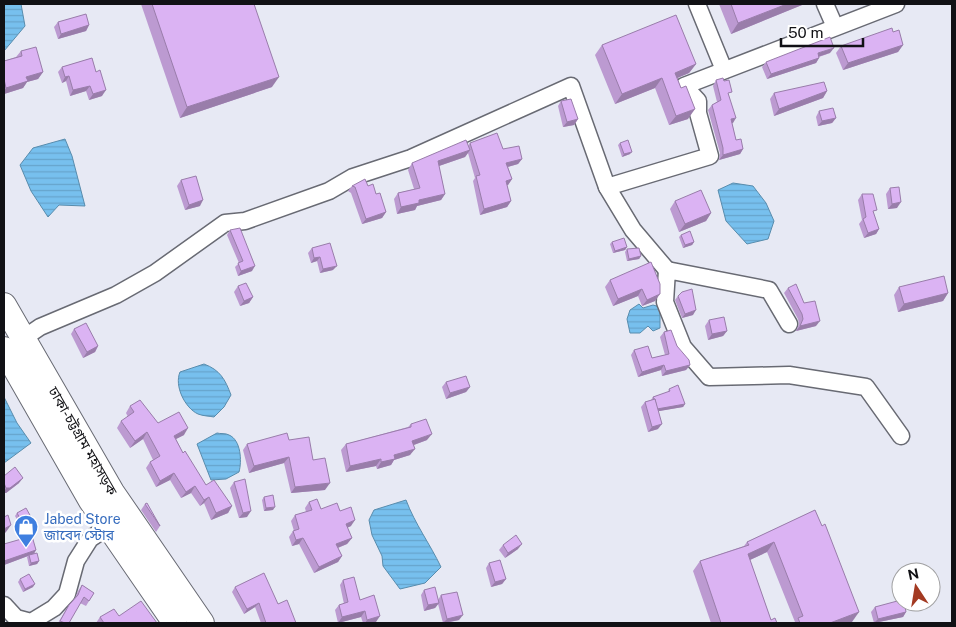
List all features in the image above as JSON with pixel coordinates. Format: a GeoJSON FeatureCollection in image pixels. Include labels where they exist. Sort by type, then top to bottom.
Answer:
{"type":"FeatureCollection","features":[{"type":"Feature","properties":{"kind":"highway","name":"ঢাকা-চট্টগ্রাম মহাসড়ক"},"geometry":{"type":"LineString","coordinates":[[4,305],[14,344],[91,501],[175,623]]}},
{"type":"Feature","properties":{"kind":"highway","name":"ঢাকা-চট্টগ্রাম মহাসড়ক"},"geometry":{"type":"LineString","coordinates":[[14,344],[202,623]]}},
{"type":"Feature","properties":{"kind":"street"},"geometry":{"type":"LineString","coordinates":[[697,4],[724,70]]}},
{"type":"Feature","properties":{"kind":"street"},"geometry":{"type":"LineString","coordinates":[[825,4],[832,20]]}},
{"type":"Feature","properties":{"kind":"street"},"geometry":{"type":"LineString","coordinates":[[606,187],[710,156],[708,140],[698,113],[698,101],[684,86],[896,4]]}},
{"type":"Feature","properties":{"kind":"street"},"geometry":{"type":"LineString","coordinates":[[14,344],[40,327],[116,295],[155,273],[225,223],[245,221],[329,191],[353,177],[419,154],[571,86],[606,187],[634,230],[667,270],[769,290],[790,324]]}},
{"type":"Feature","properties":{"kind":"street"},"geometry":{"type":"LineString","coordinates":[[667,270],[664,302],[683,347],[709,377],[789,375],[866,387],[901,436]]}},
{"type":"Feature","properties":{"kind":"street"},"geometry":{"type":"LineString","coordinates":[[4,604],[16,618],[31,622],[54,608],[67,594],[76,561],[90,539],[109,526]]}},
{"type":"Feature","properties":{"kind":"water"},"geometry":{"type":"Polygon","coordinates":[[[4,4],[21,4],[25,26],[4,51],[4,4]]]}},
{"type":"Feature","properties":{"kind":"water"},"geometry":{"type":"Polygon","coordinates":[[[65,139],[72,156],[85,206],[59,205],[48,217],[31,191],[20,165],[33,148],[65,139]]]}},
{"type":"Feature","properties":{"kind":"water"},"geometry":{"type":"Polygon","coordinates":[[[733,183],[753,186],[766,203],[774,221],[768,239],[747,244],[726,221],[718,190],[733,183]]]}},
{"type":"Feature","properties":{"kind":"water"},"geometry":{"type":"Polygon","coordinates":[[[639,304],[643,308],[653,305],[660,307],[660,328],[653,331],[648,326],[640,333],[630,333],[627,319],[630,310],[639,304]]]}},
{"type":"Feature","properties":{"kind":"water"},"geometry":{"type":"Polygon","coordinates":[[[204,364],[214,369],[221,376],[231,395],[224,407],[214,417],[200,415],[193,411],[185,402],[178,384],[180,372],[204,364]]]}},
{"type":"Feature","properties":{"kind":"water"},"geometry":{"type":"Polygon","coordinates":[[[4,397],[17,423],[31,443],[4,463],[4,397]]]}},
{"type":"Feature","properties":{"kind":"water"},"geometry":{"type":"Polygon","coordinates":[[[217,433],[228,434],[236,441],[240,451],[240,467],[239,472],[226,479],[211,480],[197,444],[217,433]]]}},
{"type":"Feature","properties":{"kind":"water"},"geometry":{"type":"Polygon","coordinates":[[[406,500],[441,567],[425,583],[400,589],[383,566],[382,556],[372,535],[369,520],[374,510],[406,500]]]}},
{"type":"Feature","properties":{"kind":"building"},"geometry":{"type":"Polygon","coordinates":[[[152,4],[254,4],[279,77],[187,107],[152,4]]]}},
{"type":"Feature","properties":{"kind":"building"},"geometry":{"type":"Polygon","coordinates":[[[731,4],[787,4],[738,23],[731,4]]]}},
{"type":"Feature","properties":{"kind":"building"},"geometry":{"type":"Polygon","coordinates":[[[86,14],[89,25],[61,34],[58,22],[86,14]]]}},
{"type":"Feature","properties":{"kind":"building"},"geometry":{"type":"Polygon","coordinates":[[[676,15],[696,64],[675,73],[681,88],[686,86],[695,109],[676,116],[662,78],[622,94],[602,45],[676,15]]]}},
{"type":"Feature","properties":{"kind":"building"},"geometry":{"type":"Polygon","coordinates":[[[892,28],[893,32],[899,30],[903,45],[848,63],[841,46],[892,28]]]}},
{"type":"Feature","properties":{"kind":"building"},"geometry":{"type":"Polygon","coordinates":[[[830,37],[834,48],[818,53],[819,58],[771,74],[766,62],[830,37]]]}},
{"type":"Feature","properties":{"kind":"building"},"geometry":{"type":"Polygon","coordinates":[[[36,47],[43,72],[26,77],[28,81],[6,88],[4,61],[22,56],[21,51],[36,47]]]}},
{"type":"Feature","properties":{"kind":"building"},"geometry":{"type":"Polygon","coordinates":[[[92,58],[96,72],[100,70],[106,90],[93,94],[90,86],[73,90],[69,76],[65,77],[62,67],[92,58]]]}},
{"type":"Feature","properties":{"kind":"building"},"geometry":{"type":"Polygon","coordinates":[[[723,78],[724,81],[729,80],[732,92],[728,93],[736,118],[731,119],[736,140],[741,139],[743,149],[723,155],[723,148],[712,105],[721,100],[716,80],[723,78]]]}},
{"type":"Feature","properties":{"kind":"building"},"geometry":{"type":"Polygon","coordinates":[[[824,82],[827,91],[779,109],[774,93],[824,82]]]}},
{"type":"Feature","properties":{"kind":"building"},"geometry":{"type":"Polygon","coordinates":[[[571,99],[578,119],[567,122],[561,101],[571,99]]]}},
{"type":"Feature","properties":{"kind":"building"},"geometry":{"type":"Polygon","coordinates":[[[833,108],[836,118],[822,121],[819,111],[833,108]]]}},
{"type":"Feature","properties":{"kind":"building"},"geometry":{"type":"Polygon","coordinates":[[[497,133],[503,149],[519,146],[522,159],[506,163],[512,179],[506,181],[511,201],[484,209],[476,176],[480,175],[470,143],[497,133]]]}},
{"type":"Feature","properties":{"kind":"building"},"geometry":{"type":"Polygon","coordinates":[[[466,140],[470,150],[438,161],[445,194],[419,200],[419,203],[401,207],[398,193],[420,188],[412,163],[466,140]]]}},
{"type":"Feature","properties":{"kind":"building"},"geometry":{"type":"Polygon","coordinates":[[[628,140],[632,152],[624,154],[620,143],[628,140]]]}},
{"type":"Feature","properties":{"kind":"building"},"geometry":{"type":"Polygon","coordinates":[[[196,176],[203,200],[189,205],[181,180],[196,176]]]}},
{"type":"Feature","properties":{"kind":"building"},"geometry":{"type":"Polygon","coordinates":[[[365,179],[368,186],[373,184],[376,194],[380,193],[386,212],[366,219],[355,187],[352,186],[365,179]]]}},
{"type":"Feature","properties":{"kind":"building"},"geometry":{"type":"Polygon","coordinates":[[[899,187],[901,202],[892,204],[890,188],[899,187]]]}},
{"type":"Feature","properties":{"kind":"building"},"geometry":{"type":"Polygon","coordinates":[[[701,190],[711,213],[685,224],[675,201],[701,190]]]}},
{"type":"Feature","properties":{"kind":"building"},"geometry":{"type":"Polygon","coordinates":[[[862,194],[873,194],[877,210],[873,211],[879,229],[868,233],[863,219],[866,217],[862,194]]]}},
{"type":"Feature","properties":{"kind":"building"},"geometry":{"type":"Polygon","coordinates":[[[240,228],[255,266],[241,271],[238,263],[243,261],[230,230],[240,228]]]}},
{"type":"Feature","properties":{"kind":"building"},"geometry":{"type":"Polygon","coordinates":[[[690,231],[694,242],[685,245],[681,235],[690,231]]]}},
{"type":"Feature","properties":{"kind":"building"},"geometry":{"type":"Polygon","coordinates":[[[624,238],[627,247],[615,251],[612,242],[624,238]]]}},
{"type":"Feature","properties":{"kind":"building"},"geometry":{"type":"Polygon","coordinates":[[[330,243],[337,266],[323,269],[320,257],[314,258],[312,248],[330,243]]]}},
{"type":"Feature","properties":{"kind":"building"},"geometry":{"type":"Polygon","coordinates":[[[639,248],[641,256],[629,259],[627,249],[639,248]]]}},
{"type":"Feature","properties":{"kind":"building"},"geometry":{"type":"Polygon","coordinates":[[[651,262],[660,284],[660,294],[647,300],[642,289],[618,299],[610,280],[651,262]]]}},
{"type":"Feature","properties":{"kind":"building"},"geometry":{"type":"Polygon","coordinates":[[[944,276],[948,293],[904,304],[899,287],[944,276]]]}},
{"type":"Feature","properties":{"kind":"building"},"geometry":{"type":"Polygon","coordinates":[[[246,283],[253,297],[244,301],[238,286],[246,283]]]}},
{"type":"Feature","properties":{"kind":"building"},"geometry":{"type":"Polygon","coordinates":[[[796,284],[804,303],[815,301],[820,321],[800,326],[803,319],[802,314],[788,288],[796,284]]]}},
{"type":"Feature","properties":{"kind":"building"},"geometry":{"type":"Polygon","coordinates":[[[692,289],[696,310],[685,314],[678,296],[682,292],[692,289]]]}},
{"type":"Feature","properties":{"kind":"building"},"geometry":{"type":"Polygon","coordinates":[[[724,317],[727,331],[712,334],[709,320],[724,317]]]}},
{"type":"Feature","properties":{"kind":"building"},"geometry":{"type":"Polygon","coordinates":[[[86,323],[98,346],[87,352],[74,329],[86,323]]]}},
{"type":"Feature","properties":{"kind":"building"},"geometry":{"type":"Polygon","coordinates":[[[671,330],[677,346],[689,360],[690,365],[666,371],[664,365],[642,372],[634,350],[648,346],[652,358],[669,354],[664,332],[671,330]]]}},
{"type":"Feature","properties":{"kind":"building"},"geometry":{"type":"Polygon","coordinates":[[[466,376],[470,387],[450,393],[446,382],[466,376]]]}},
{"type":"Feature","properties":{"kind":"building"},"geometry":{"type":"Polygon","coordinates":[[[678,385],[685,404],[657,409],[653,397],[670,391],[669,389],[678,385]]]}},
{"type":"Feature","properties":{"kind":"building"},"geometry":{"type":"Polygon","coordinates":[[[655,399],[662,424],[652,427],[645,402],[655,399]]]}},
{"type":"Feature","properties":{"kind":"building"},"geometry":{"type":"Polygon","coordinates":[[[140,400],[158,423],[179,412],[188,428],[174,436],[183,453],[185,451],[206,485],[214,480],[232,506],[216,513],[209,497],[204,500],[195,486],[186,492],[174,473],[160,481],[150,462],[160,456],[147,432],[135,441],[121,421],[134,412],[130,406],[140,400]]]}},
{"type":"Feature","properties":{"kind":"building"},"geometry":{"type":"Polygon","coordinates":[[[426,419],[432,434],[412,441],[415,449],[394,455],[395,459],[381,462],[381,459],[350,466],[346,444],[411,427],[411,424],[426,419]]]}},
{"type":"Feature","properties":{"kind":"building"},"geometry":{"type":"Polygon","coordinates":[[[287,433],[289,440],[309,437],[313,460],[325,458],[330,483],[295,487],[289,457],[254,466],[247,444],[287,433]]]}},
{"type":"Feature","properties":{"kind":"building"},"geometry":{"type":"Polygon","coordinates":[[[15,467],[23,478],[10,488],[6,488],[4,476],[15,467]]]}},
{"type":"Feature","properties":{"kind":"building"},"geometry":{"type":"Polygon","coordinates":[[[245,479],[251,511],[243,513],[234,482],[245,479]]]}},
{"type":"Feature","properties":{"kind":"building"},"geometry":{"type":"Polygon","coordinates":[[[273,495],[275,507],[266,508],[264,497],[273,495]]]}},
{"type":"Feature","properties":{"kind":"building"},"geometry":{"type":"Polygon","coordinates":[[[317,499],[321,509],[337,503],[340,511],[351,507],[355,520],[346,524],[352,538],[336,544],[342,556],[319,567],[303,538],[296,540],[293,531],[299,529],[295,515],[312,510],[309,502],[317,499]]]}},
{"type":"Feature","properties":{"kind":"building"},"geometry":{"type":"Polygon","coordinates":[[[147,503],[160,526],[145,504],[147,503]]]}},
{"type":"Feature","properties":{"kind":"building"},"geometry":{"type":"Polygon","coordinates":[[[26,508],[31,517],[22,522],[17,513],[26,508]]]}},
{"type":"Feature","properties":{"kind":"building"},"geometry":{"type":"Polygon","coordinates":[[[815,510],[822,526],[825,524],[859,612],[830,623],[800,623],[798,618],[803,616],[774,542],[748,554],[771,620],[775,618],[777,623],[721,623],[700,561],[749,545],[747,542],[815,510]]]}},
{"type":"Feature","properties":{"kind":"building"},"geometry":{"type":"Polygon","coordinates":[[[8,515],[11,525],[4,529],[4,517],[8,515]]]}},
{"type":"Feature","properties":{"kind":"building"},"geometry":{"type":"Polygon","coordinates":[[[516,535],[522,544],[508,553],[503,545],[516,535]]]}},
{"type":"Feature","properties":{"kind":"building"},"geometry":{"type":"Polygon","coordinates":[[[32,536],[36,550],[4,561],[4,544],[32,536]]]}},
{"type":"Feature","properties":{"kind":"building"},"geometry":{"type":"Polygon","coordinates":[[[37,553],[39,561],[31,563],[29,555],[37,553]]]}},
{"type":"Feature","properties":{"kind":"building"},"geometry":{"type":"Polygon","coordinates":[[[500,560],[506,579],[495,582],[489,563],[500,560]]]}},
{"type":"Feature","properties":{"kind":"building"},"geometry":{"type":"Polygon","coordinates":[[[264,573],[278,604],[287,600],[296,623],[266,623],[259,603],[247,609],[235,587],[264,573]]]}},
{"type":"Feature","properties":{"kind":"building"},"geometry":{"type":"Polygon","coordinates":[[[29,574],[35,584],[25,589],[20,579],[29,574]]]}},
{"type":"Feature","properties":{"kind":"building"},"geometry":{"type":"Polygon","coordinates":[[[354,577],[360,600],[374,595],[380,616],[367,620],[365,611],[342,617],[339,605],[348,602],[343,580],[354,577]]]}},
{"type":"Feature","properties":{"kind":"building"},"geometry":{"type":"Polygon","coordinates":[[[82,585],[94,593],[89,601],[84,597],[69,623],[60,621],[69,605],[78,595],[82,585]]]}},
{"type":"Feature","properties":{"kind":"building"},"geometry":{"type":"Polygon","coordinates":[[[435,587],[439,603],[428,605],[424,590],[435,587]]]}},
{"type":"Feature","properties":{"kind":"building"},"geometry":{"type":"Polygon","coordinates":[[[457,592],[463,615],[447,619],[441,595],[457,592]]]}},
{"type":"Feature","properties":{"kind":"building"},"geometry":{"type":"Polygon","coordinates":[[[141,601],[157,623],[104,623],[100,617],[114,609],[119,616],[141,601]]]}},
{"type":"Feature","properties":{"kind":"building"},"geometry":{"type":"Polygon","coordinates":[[[891,603],[891,612],[906,612],[878,619],[875,607],[891,603]]]}},
{"type":"Feature","properties":{"kind":"place","name":"Jabed Store জাবেদ স্টোর"},"geometry":{"type":"Point","coordinates":[26,548]}}]}
